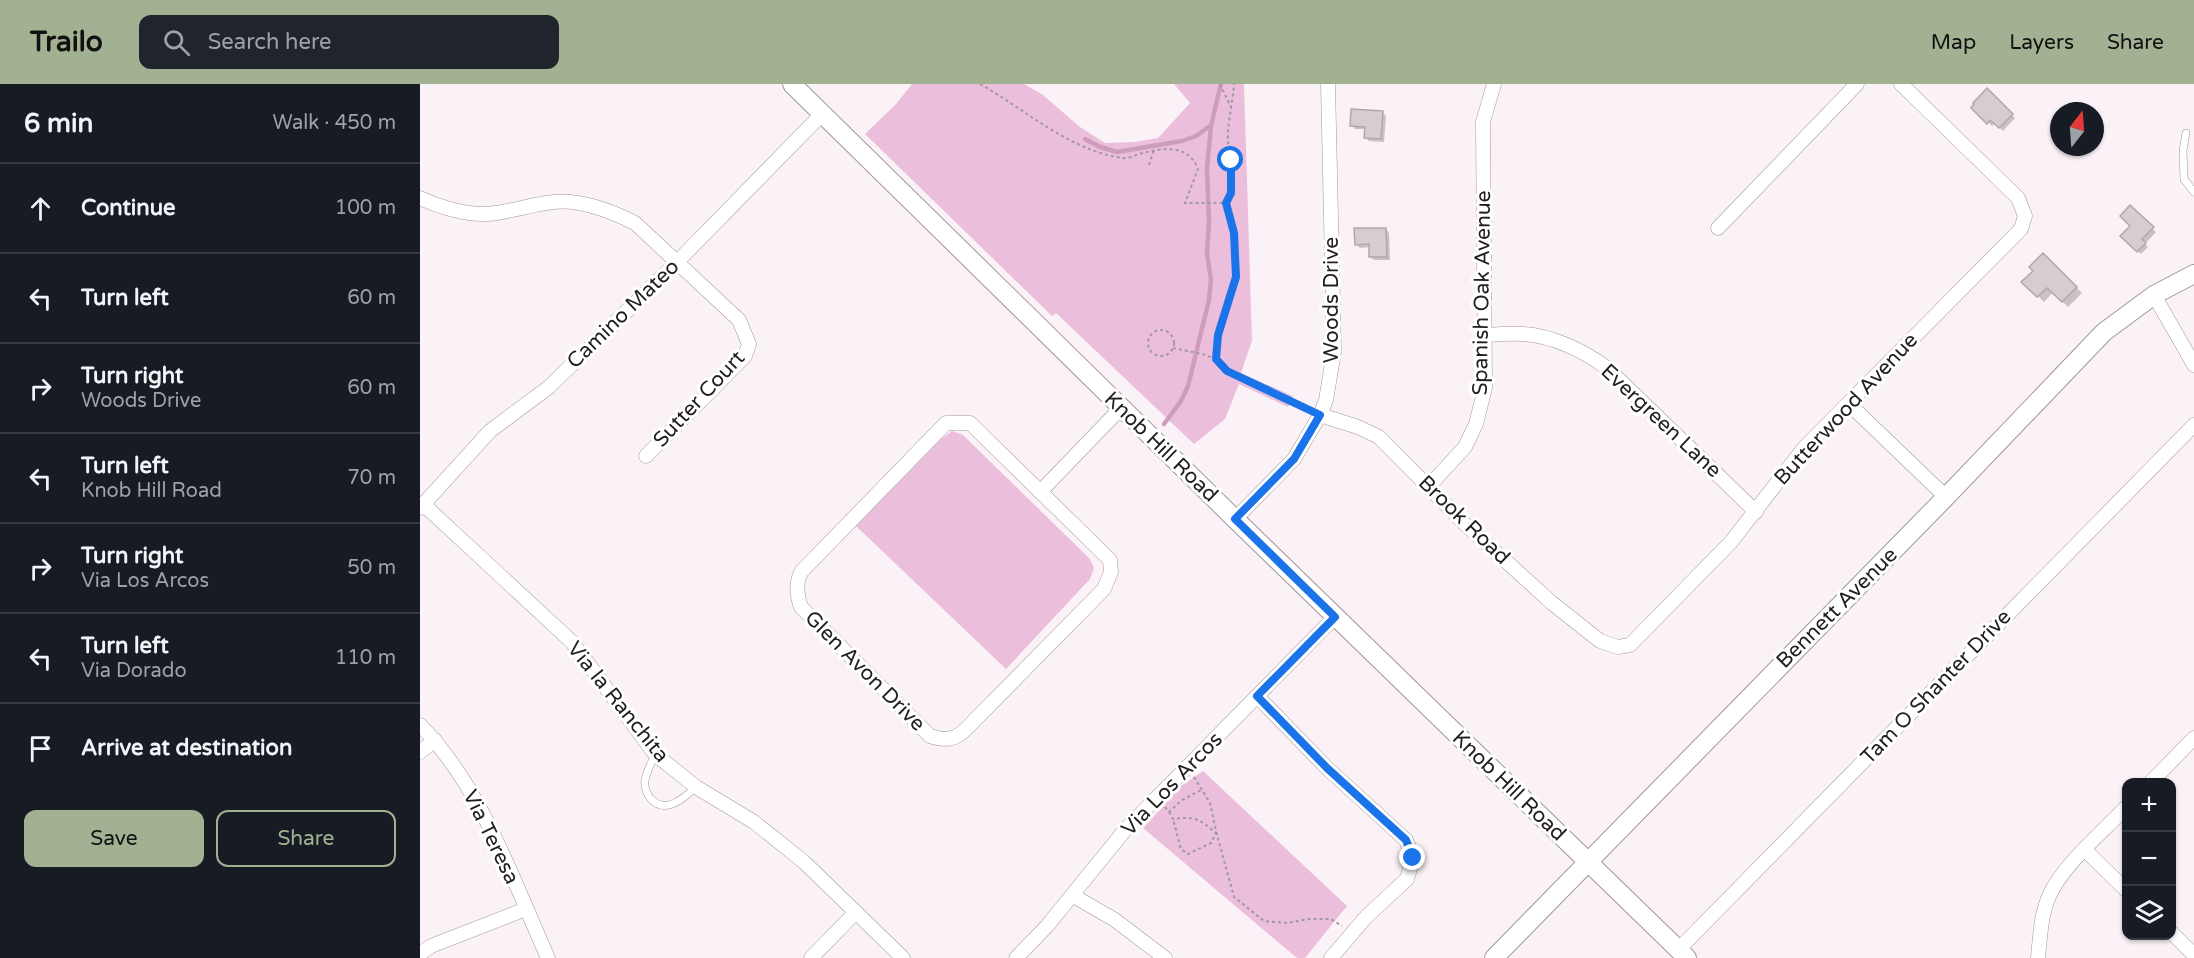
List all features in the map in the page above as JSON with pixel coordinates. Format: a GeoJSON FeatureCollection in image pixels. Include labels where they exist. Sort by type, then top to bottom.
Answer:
{"type":"FeatureCollection","features":[{"type":"Feature","properties":{"kind":"street","name":"Knob Hill Road"},"geometry":{"type":"LineString","coordinates":[[792,84],[1335,617],[1683,954]]}},
{"type":"Feature","properties":{"kind":"street","name":"Woods Drive"},"geometry":{"type":"LineString","coordinates":[[1235,519],[1294,459],[1320,415],[1326,400],[1334,352],[1328,84]]}},
{"type":"Feature","properties":{"kind":"street","name":"Spanish Oak Avenue"},"geometry":{"type":"LineString","coordinates":[[1429,486],[1464,447],[1476,424],[1485,388],[1483,122],[1494,84]]}},
{"type":"Feature","properties":{"kind":"street"},"geometry":{"type":"LineString","coordinates":[[1718,228],[1857,84]]}},
{"type":"Feature","properties":{"kind":"street","name":"Butterwood Avenue"},"geometry":{"type":"LineString","coordinates":[[1600,641],[1618,646],[1630,645],[1731,542],[1804,448],[2021,228],[2025,216],[2018,198],[1901,84]]}},
{"type":"Feature","properties":{"kind":"street","name":"Camino Mateo"},"geometry":{"type":"LineString","coordinates":[[422,507],[490,431],[549,387],[678,261],[822,114]]}},
{"type":"Feature","properties":{"kind":"street","name":"Sutter Court"},"geometry":{"type":"LineString","coordinates":[[420,198],[440,207],[486,214],[536,204],[577,202],[617,214],[635,223],[739,320],[749,344],[745,356],[646,456]]}},
{"type":"Feature","properties":{"kind":"street","name":"Bennett Avenue"},"geometry":{"type":"LineString","coordinates":[[1494,958],[1946,498],[2104,332],[2154,295],[2194,274]]}},
{"type":"Feature","properties":{"kind":"street"},"geometry":{"type":"LineString","coordinates":[[2154,295],[2194,365]]}},
{"type":"Feature","properties":{"kind":"street","name":"Evergreen Lane"},"geometry":{"type":"LineString","coordinates":[[1486,335],[1525,334],[1570,346],[1593,358],[1607,368],[1756,512]]}},
{"type":"Feature","properties":{"kind":"street"},"geometry":{"type":"LineString","coordinates":[[1849,404],[1946,498]]}},
{"type":"Feature","properties":{"kind":"street"},"geometry":{"type":"LineString","coordinates":[[1040,492],[1121,408]]}},
{"type":"Feature","properties":{"kind":"street","name":"Brook Road"},"geometry":{"type":"LineString","coordinates":[[1320,415],[1358,427],[1378,437],[1474,533],[1552,603],[1600,641]]}},
{"type":"Feature","properties":{"kind":"street","name":"Glen Avon Drive"},"geometry":{"type":"LineString","coordinates":[[946,423],[970,423],[1040,492],[1110,560],[1111,572],[1104,590],[958,737],[943,741],[930,736],[801,607],[797,599],[798,576],[946,423]]}},
{"type":"Feature","properties":{"kind":"street","name":"Tam O Shanter Drive"},"geometry":{"type":"LineString","coordinates":[[1683,954],[2194,425]]}},
{"type":"Feature","properties":{"kind":"street","name":"Via la Ranchita"},"geometry":{"type":"LineString","coordinates":[[422,507],[572,642],[655,754],[696,787],[754,822],[804,862],[903,958]]}},
{"type":"Feature","properties":{"kind":"street","name":"Via Los Arcos"},"geometry":{"type":"LineString","coordinates":[[1016,958],[1047,926],[1125,830],[1335,617]]}},
{"type":"Feature","properties":{"kind":"street"},"geometry":{"type":"LineString","coordinates":[[1257,696],[1327,768],[1406,840],[1413,858],[1407,879],[1366,917],[1330,958]]}},
{"type":"Feature","properties":{"kind":"street","name":"Via Teresa"},"geometry":{"type":"LineString","coordinates":[[420,725],[435,740],[478,802],[548,958]]}},
{"type":"Feature","properties":{"kind":"street"},"geometry":{"type":"LineString","coordinates":[[2156,778],[2194,738]]}},
{"type":"Feature","properties":{"kind":"street"},"geometry":{"type":"LineString","coordinates":[[420,752],[435,740]]}},
{"type":"Feature","properties":{"kind":"street"},"geometry":{"type":"LineString","coordinates":[[2038,958],[2040,930],[2049,896],[2059,879],[2122,812]]}},
{"type":"Feature","properties":{"kind":"street"},"geometry":{"type":"LineString","coordinates":[[2085,850],[2123,886]]}},
{"type":"Feature","properties":{"kind":"street"},"geometry":{"type":"LineString","coordinates":[[1072,894],[1115,920],[1165,958]]}},
{"type":"Feature","properties":{"kind":"street"},"geometry":{"type":"LineString","coordinates":[[420,954],[431,946],[526,909]]}},
{"type":"Feature","properties":{"kind":"street"},"geometry":{"type":"LineString","coordinates":[[811,958],[856,912]]}},
{"type":"Feature","properties":{"kind":"street"},"geometry":{"type":"LineString","coordinates":[[2176,937],[2194,955]]}},
{"type":"Feature","properties":{"kind":"lane"},"geometry":{"type":"LineString","coordinates":[[2186,133],[2183,151],[2184,179],[2194,192]]}},
{"type":"Feature","properties":{"kind":"lane"},"geometry":{"type":"LineString","coordinates":[[655,754],[645,781],[646,791],[652,800],[661,805],[671,805],[681,801],[696,787]]}},
{"type":"Feature","properties":{"kind":"path"},"geometry":{"type":"LineString","coordinates":[[980,84],[1047,128],[1095,151],[1124,159],[1154,150],[1175,149],[1186,153],[1195,161],[1198,169],[1185,203],[1226,203]]}},
{"type":"Feature","properties":{"kind":"path"},"geometry":{"type":"LineString","coordinates":[[1220,84],[1232,110]]}},
{"type":"Feature","properties":{"kind":"path"},"geometry":{"type":"LineString","coordinates":[[1216,359],[1218,335],[1236,277],[1235,241],[1226,203],[1231,193],[1228,132],[1234,84]]}},
{"type":"Feature","properties":{"kind":"path"},"geometry":{"type":"LineString","coordinates":[[1149,165],[1154,150]]}},
{"type":"Feature","properties":{"kind":"path"},"geometry":{"type":"LineString","coordinates":[[1164,330],[1173,339],[1173,348],[1168,354],[1155,355],[1148,345],[1149,337],[1156,331],[1164,330]]}},
{"type":"Feature","properties":{"kind":"path"},"geometry":{"type":"LineString","coordinates":[[1173,348],[1192,351],[1216,359],[1227,371],[1320,415]]}},
{"type":"Feature","properties":{"kind":"path"},"geometry":{"type":"LineString","coordinates":[[1186,768],[1203,789],[1210,803],[1234,897],[1264,921],[1287,923],[1309,919],[1331,919],[1352,933]]}},
{"type":"Feature","properties":{"kind":"path"},"geometry":{"type":"LineString","coordinates":[[1169,812],[1182,800],[1203,789]]}},
{"type":"Feature","properties":{"kind":"path"},"geometry":{"type":"LineString","coordinates":[[1156,799],[1169,812],[1181,849],[1188,854],[1211,843],[1216,833]]}},
{"type":"Feature","properties":{"kind":"path"},"geometry":{"type":"LineString","coordinates":[[1173,819],[1198,818],[1216,833]]}},
{"type":"Feature","properties":{"kind":"shaded area"},"geometry":{"type":"Polygon","coordinates":[[[912,84],[1024,84],[1043,95],[1080,127],[1105,143],[1135,142],[1158,138],[1190,103],[1174,84],[1244,84],[1252,341],[1241,373],[1293,396],[1288,407],[1239,384],[1225,419],[1194,444],[1056,313],[1052,316],[865,134],[896,104],[912,84]]]}},
{"type":"Feature","properties":{"kind":"shaded area"},"geometry":{"type":"Polygon","coordinates":[[[952,431],[963,435],[1090,559],[1094,568],[1090,579],[1006,669],[856,526],[941,439],[952,431]]]}},
{"type":"Feature","properties":{"kind":"shaded area"},"geometry":{"type":"Polygon","coordinates":[[[1203,771],[1347,906],[1305,958],[1297,958],[1143,828],[1181,786],[1203,771]]]}},
{"type":"Feature","properties":{"kind":"building"},"geometry":{"type":"Polygon","coordinates":[[[1987,88],[2013,114],[1999,128],[1990,120],[1987,124],[1971,108],[1987,88]]]}},
{"type":"Feature","properties":{"kind":"building"},"geometry":{"type":"Polygon","coordinates":[[[1351,109],[1383,111],[1381,139],[1364,138],[1365,127],[1350,126],[1351,109]]]}},
{"type":"Feature","properties":{"kind":"building"},"geometry":{"type":"Polygon","coordinates":[[[2130,205],[2154,227],[2142,239],[2146,243],[2137,252],[2120,236],[2130,226],[2120,216],[2130,205]]]}},
{"type":"Feature","properties":{"kind":"building"},"geometry":{"type":"Polygon","coordinates":[[[1354,228],[1386,228],[1387,257],[1369,257],[1369,244],[1355,245],[1354,228]]]}},
{"type":"Feature","properties":{"kind":"building"},"geometry":{"type":"Polygon","coordinates":[[[2043,253],[2077,287],[2062,302],[2047,288],[2037,297],[2021,282],[2033,271],[2029,267],[2043,253]]]}},
{"type":"Feature","properties":{"kind":"waterway"},"geometry":{"type":"LineString","coordinates":[[1164,424],[1181,401],[1188,386],[1209,300],[1211,280],[1207,253],[1209,222],[1207,168],[1211,126],[1221,84]]}},
{"type":"Feature","properties":{"kind":"waterway"},"geometry":{"type":"LineString","coordinates":[[1085,139],[1117,152],[1182,141],[1196,136],[1210,126]]}},
{"type":"Feature","properties":{"kind":"route"},"geometry":{"type":"LineString","coordinates":[[1231,160],[1231,193],[1226,203],[1234,233],[1236,277],[1215,347],[1216,359],[1227,371],[1320,415],[1294,459],[1235,519],[1335,617],[1257,696],[1327,768],[1406,840],[1413,858]]}}]}
